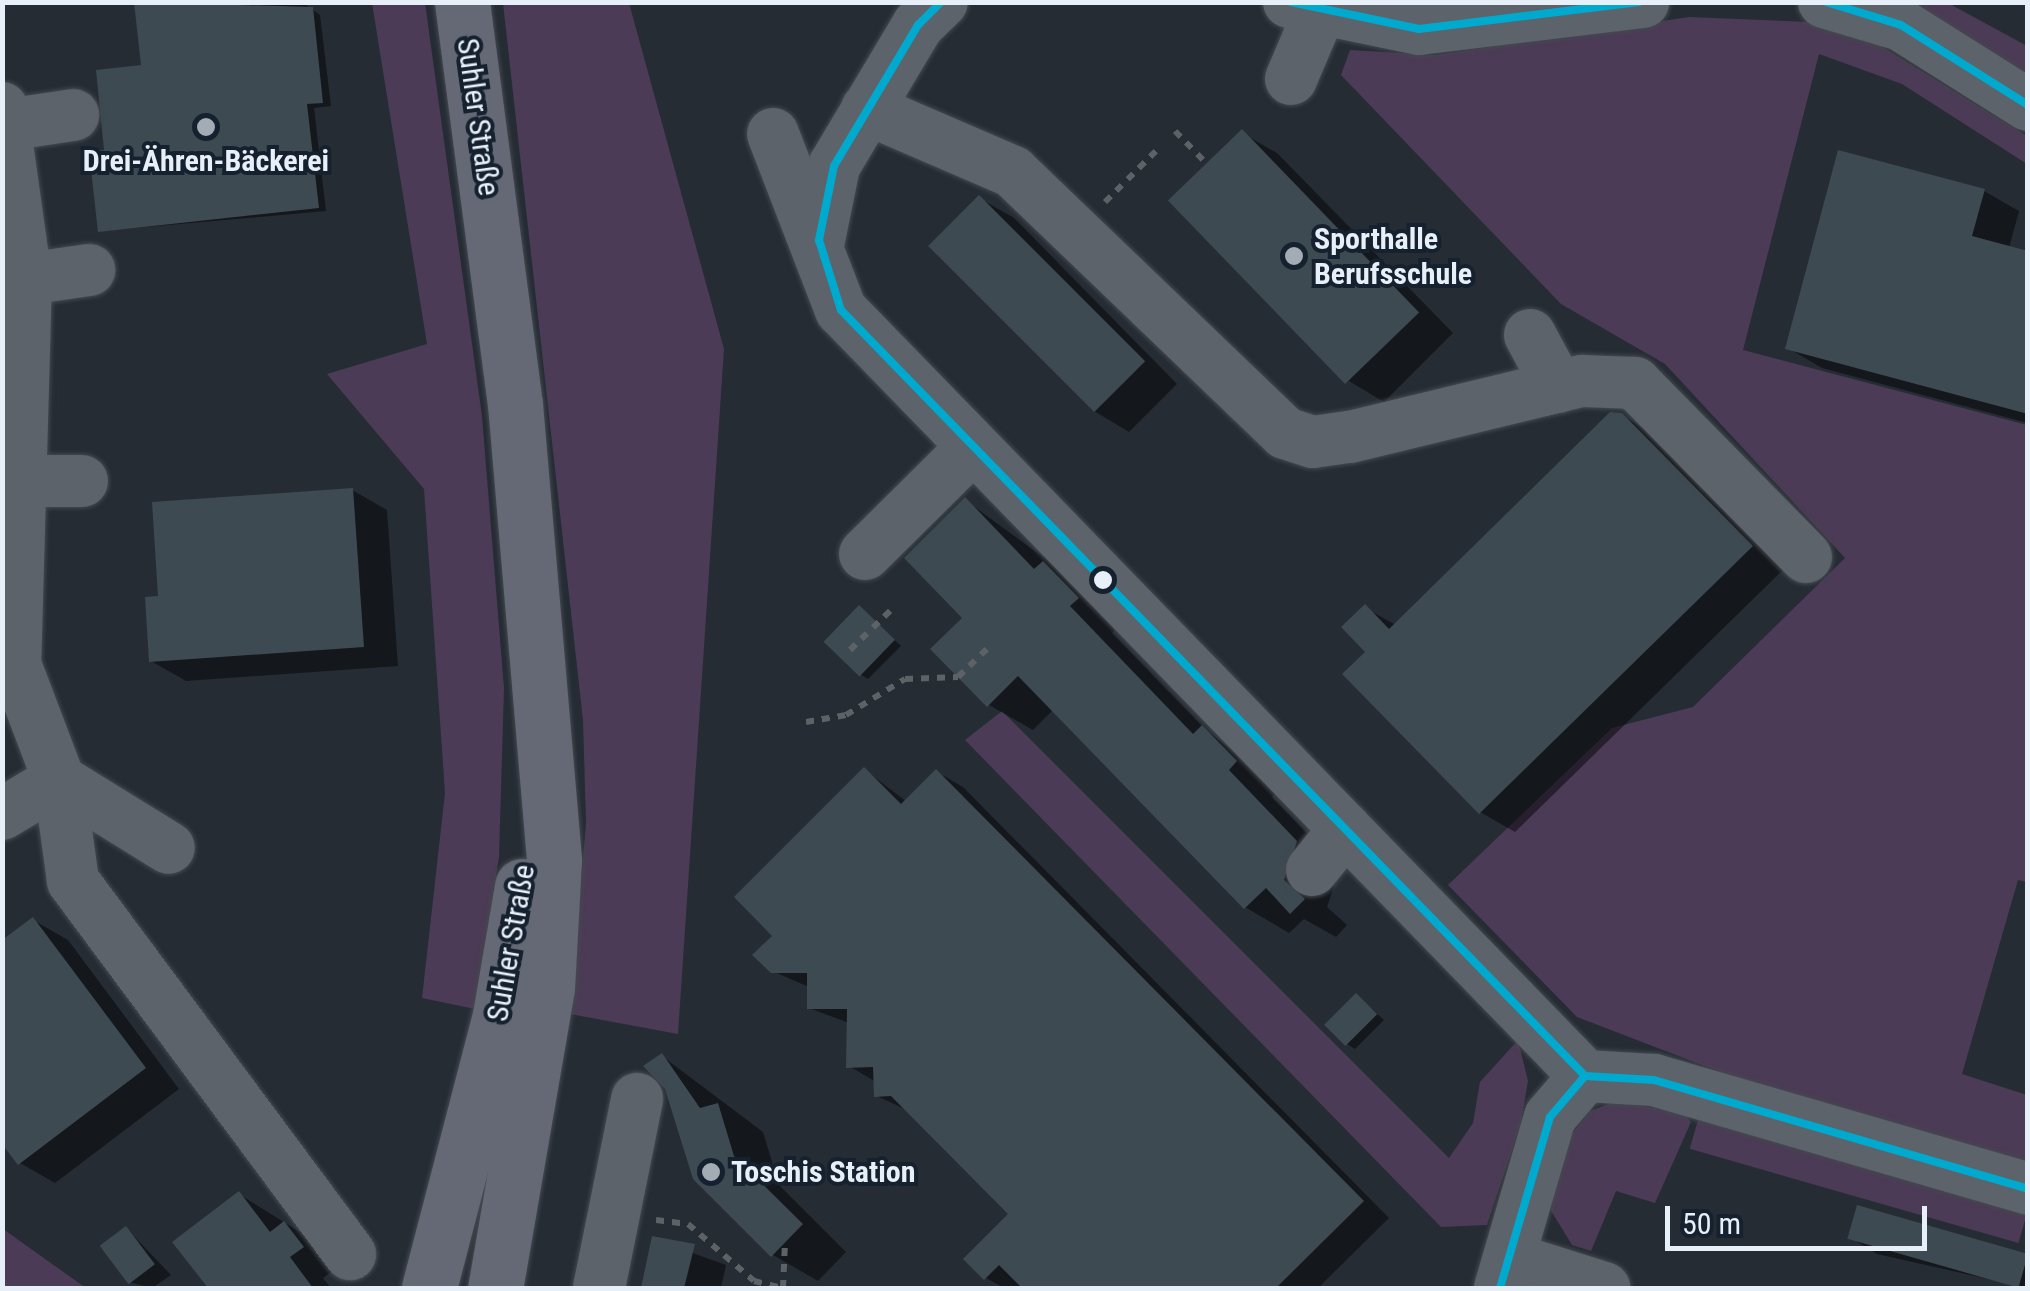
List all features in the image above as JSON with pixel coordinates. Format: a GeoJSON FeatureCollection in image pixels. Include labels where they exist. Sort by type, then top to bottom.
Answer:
{"type":"FeatureCollection","features":[{"type":"Feature","properties":{"kind":"main road","name":"Suhler Straße"},"geometry":{"type":"LineString","coordinates":[[462,2],[534,589],[554,860],[548,988],[496,1288]]}},
{"type":"Feature","properties":{"kind":"main road","name":"Suhler Straße"},"geometry":{"type":"LineString","coordinates":[[429,1288],[519,905],[536,723],[534,589]]}},
{"type":"Feature","properties":{"kind":"street"},"geometry":{"type":"LineString","coordinates":[[820,240],[834,166],[866,109],[942,2]]}},
{"type":"Feature","properties":{"kind":"street"},"geometry":{"type":"LineString","coordinates":[[1291,79],[1304,8],[1419,29],[1511,11],[1643,2]]}},
{"type":"Feature","properties":{"kind":"street"},"geometry":{"type":"LineString","coordinates":[[1824,2],[1901,25],[2028,104]]}},
{"type":"Feature","properties":{"kind":"street"},"geometry":{"type":"LineString","coordinates":[[866,109],[951,138],[1013,172],[1285,433],[1313,442],[1350,437],[1558,387],[1635,382],[1806,558]]}},
{"type":"Feature","properties":{"kind":"street"},"geometry":{"type":"LineString","coordinates":[[73,114],[4,117],[26,279],[22,480],[9,664],[58,780],[73,882],[350,1254]]}},
{"type":"Feature","properties":{"kind":"street"},"geometry":{"type":"LineString","coordinates":[[774,134],[820,240],[840,310],[1585,1076],[1654,1080],[2028,1189]]}},
{"type":"Feature","properties":{"kind":"street"},"geometry":{"type":"LineString","coordinates":[[26,279],[88,270]]}},
{"type":"Feature","properties":{"kind":"street"},"geometry":{"type":"LineString","coordinates":[[1530,335],[1558,387]]}},
{"type":"Feature","properties":{"kind":"street"},"geometry":{"type":"LineString","coordinates":[[920,459],[973,447]]}},
{"type":"Feature","properties":{"kind":"street"},"geometry":{"type":"LineString","coordinates":[[865,554],[973,447]]}},
{"type":"Feature","properties":{"kind":"street"},"geometry":{"type":"LineString","coordinates":[[22,480],[82,481]]}},
{"type":"Feature","properties":{"kind":"street"},"geometry":{"type":"LineString","coordinates":[[2,814],[58,780]]}},
{"type":"Feature","properties":{"kind":"street"},"geometry":{"type":"LineString","coordinates":[[58,780],[169,848]]}},
{"type":"Feature","properties":{"kind":"street"},"geometry":{"type":"LineString","coordinates":[[1312,870],[1345,829]]}},
{"type":"Feature","properties":{"kind":"street"},"geometry":{"type":"LineString","coordinates":[[1585,1076],[1550,1118],[1505,1273],[1604,1288]]}},
{"type":"Feature","properties":{"kind":"street"},"geometry":{"type":"LineString","coordinates":[[599,1288],[637,1099]]}},
{"type":"Feature","properties":{"kind":"path"},"geometry":{"type":"LineString","coordinates":[[1176,132],[1207,164]]}},
{"type":"Feature","properties":{"kind":"path"},"geometry":{"type":"LineString","coordinates":[[1090,217],[1157,150]]}},
{"type":"Feature","properties":{"kind":"path"},"geometry":{"type":"LineString","coordinates":[[850,650],[890,611]]}},
{"type":"Feature","properties":{"kind":"path"},"geometry":{"type":"LineString","coordinates":[[806,722],[846,715],[905,679],[958,678],[990,646]]}},
{"type":"Feature","properties":{"kind":"path"},"geometry":{"type":"LineString","coordinates":[[612,1214],[688,1224],[754,1281],[782,1288],[786,1242]]}},
{"type":"Feature","properties":{"kind":"shaded area"},"geometry":{"type":"Polygon","coordinates":[[[372,3],[425,3],[482,416],[504,688],[499,857],[475,1009],[422,998],[445,793],[424,489],[327,374],[427,344],[372,3]]]}},
{"type":"Feature","properties":{"kind":"shaded area"},"geometry":{"type":"Polygon","coordinates":[[[503,3],[629,3],[724,349],[678,1034],[570,1014],[586,823],[583,720],[503,3]]]}},
{"type":"Feature","properties":{"kind":"shaded area"},"geometry":{"type":"Polygon","coordinates":[[[1905,3],[1948,3],[2027,46],[2027,79],[1905,3]]]}},
{"type":"Feature","properties":{"kind":"shaded area"},"geometry":{"type":"Polygon","coordinates":[[[1689,17],[1811,22],[1876,43],[2027,136],[2027,164],[1902,84],[1819,54],[1743,350],[2027,425],[2027,882],[2018,880],[1962,1074],[2027,1095],[2027,1162],[1762,1088],[1577,1017],[1448,885],[1612,728],[1693,707],[1845,558],[1665,364],[1561,304],[1341,75],[1350,50],[1435,55],[1689,17]]]}},
{"type":"Feature","properties":{"kind":"shaded area"},"geometry":{"type":"Polygon","coordinates":[[[1002,711],[1449,1158],[1473,1123],[1480,1082],[1518,1040],[1528,1081],[1521,1123],[1487,1225],[1441,1227],[965,740],[1002,711]]]}},
{"type":"Feature","properties":{"kind":"shaded area"},"geometry":{"type":"Polygon","coordinates":[[[1614,1102],[1684,1112],[1691,1122],[1655,1203],[1616,1191],[1591,1251],[1572,1245],[1550,1209],[1572,1134],[1590,1111],[1614,1102]]]}},
{"type":"Feature","properties":{"kind":"shaded area"},"geometry":{"type":"Polygon","coordinates":[[[1698,1120],[2027,1214],[2018,1243],[1690,1149],[1698,1120]]]}},
{"type":"Feature","properties":{"kind":"shaded area"},"geometry":{"type":"Polygon","coordinates":[[[3,1229],[86,1288],[3,1288],[3,1229]]]}},
{"type":"Feature","properties":{"kind":"building","name":"Drei-Ähren-Bäckerei"},"geometry":{"type":"Polygon","coordinates":[[[134,2],[313,7],[323,103],[307,104],[319,208],[98,232],[89,151],[104,150],[96,70],[141,65],[134,2]]]}},
{"type":"Feature","properties":{"kind":"building","name":"Sporthalle Berufsschule"},"geometry":{"type":"Polygon","coordinates":[[[1242,129],[1419,312],[1345,384],[1168,201],[1242,129]]]}},
{"type":"Feature","properties":{"kind":"building"},"geometry":{"type":"Polygon","coordinates":[[[1838,150],[1985,189],[1972,236],[2028,251],[2028,414],[1785,349],[1838,150]]]}},
{"type":"Feature","properties":{"kind":"building"},"geometry":{"type":"Polygon","coordinates":[[[979,195],[1145,361],[1094,412],[928,246],[979,195]]]}},
{"type":"Feature","properties":{"kind":"building"},"geometry":{"type":"Polygon","coordinates":[[[1610,412],[1622,413],[1753,546],[1479,814],[1342,674],[1365,652],[1341,627],[1365,604],[1389,629],[1610,412]]]}},
{"type":"Feature","properties":{"kind":"building"},"geometry":{"type":"Polygon","coordinates":[[[353,488],[364,647],[149,662],[145,597],[158,596],[152,502],[353,488]]]}},
{"type":"Feature","properties":{"kind":"building"},"geometry":{"type":"Polygon","coordinates":[[[965,497],[1034,569],[1043,561],[1079,598],[1070,606],[1193,734],[1202,725],[1237,761],[1229,770],[1297,841],[1284,880],[1305,899],[1290,914],[1266,888],[1244,909],[1018,676],[987,707],[930,649],[962,618],[904,558],[965,497]]]}},
{"type":"Feature","properties":{"kind":"building"},"geometry":{"type":"Polygon","coordinates":[[[859,605],[895,640],[860,676],[824,642],[859,605]]]}},
{"type":"Feature","properties":{"kind":"building"},"geometry":{"type":"Polygon","coordinates":[[[864,767],[901,804],[936,769],[1364,1201],[1276,1288],[1022,1288],[999,1265],[984,1280],[963,1259],[1008,1214],[891,1096],[874,1097],[873,1067],[846,1068],[847,1009],[807,1009],[807,973],[771,973],[752,955],[772,936],[734,897],[864,767]]]}},
{"type":"Feature","properties":{"kind":"building"},"geometry":{"type":"Polygon","coordinates":[[[33,917],[146,1068],[18,1165],[2,1144],[2,940],[33,917]]]}},
{"type":"Feature","properties":{"kind":"building"},"geometry":{"type":"Polygon","coordinates":[[[1356,993],[1377,1014],[1345,1046],[1324,1025],[1356,993]]]}},
{"type":"Feature","properties":{"kind":"building"},"geometry":{"type":"Polygon","coordinates":[[[662,1053],[700,1108],[718,1103],[734,1156],[803,1224],[771,1257],[693,1179],[665,1089],[643,1066],[662,1053]]]}},
{"type":"Feature","properties":{"kind":"building"},"geometry":{"type":"Polygon","coordinates":[[[239,1191],[270,1232],[284,1221],[304,1247],[290,1257],[313,1288],[208,1288],[172,1242],[239,1191]]]}},
{"type":"Feature","properties":{"kind":"building"},"geometry":{"type":"Polygon","coordinates":[[[1857,1205],[2028,1254],[2018,1288],[1847,1239],[1857,1205]]]}},
{"type":"Feature","properties":{"kind":"building"},"geometry":{"type":"Polygon","coordinates":[[[126,1226],[155,1264],[129,1284],[100,1246],[126,1226]]]}},
{"type":"Feature","properties":{"kind":"building"},"geometry":{"type":"Polygon","coordinates":[[[652,1236],[695,1244],[684,1288],[641,1288],[652,1236]]]}},
{"type":"Feature","properties":{"kind":"transit line"},"geometry":{"type":"LineString","coordinates":[[941,2],[918,25],[834,166],[819,240],[841,310],[1585,1076]]}},
{"type":"Feature","properties":{"kind":"transit line"},"geometry":{"type":"LineString","coordinates":[[1291,2],[1419,29],[1639,2]]}},
{"type":"Feature","properties":{"kind":"transit line"},"geometry":{"type":"LineString","coordinates":[[1826,2],[1901,25],[2028,105]]}},
{"type":"Feature","properties":{"kind":"transit line"},"geometry":{"type":"LineString","coordinates":[[1500,1288],[1550,1117],[1585,1076],[1654,1080],[2028,1189]]}},
{"type":"Feature","properties":{"kind":"place","name":"Drei-Ähren-Bäckerei"},"geometry":{"type":"Point","coordinates":[206,127]}},
{"type":"Feature","properties":{"kind":"place","name":"Sporthalle Berufsschule"},"geometry":{"type":"Point","coordinates":[1294,256]}},
{"type":"Feature","properties":{"kind":"place","name":"Toschis Station"},"geometry":{"type":"Point","coordinates":[711,1172]}}]}
